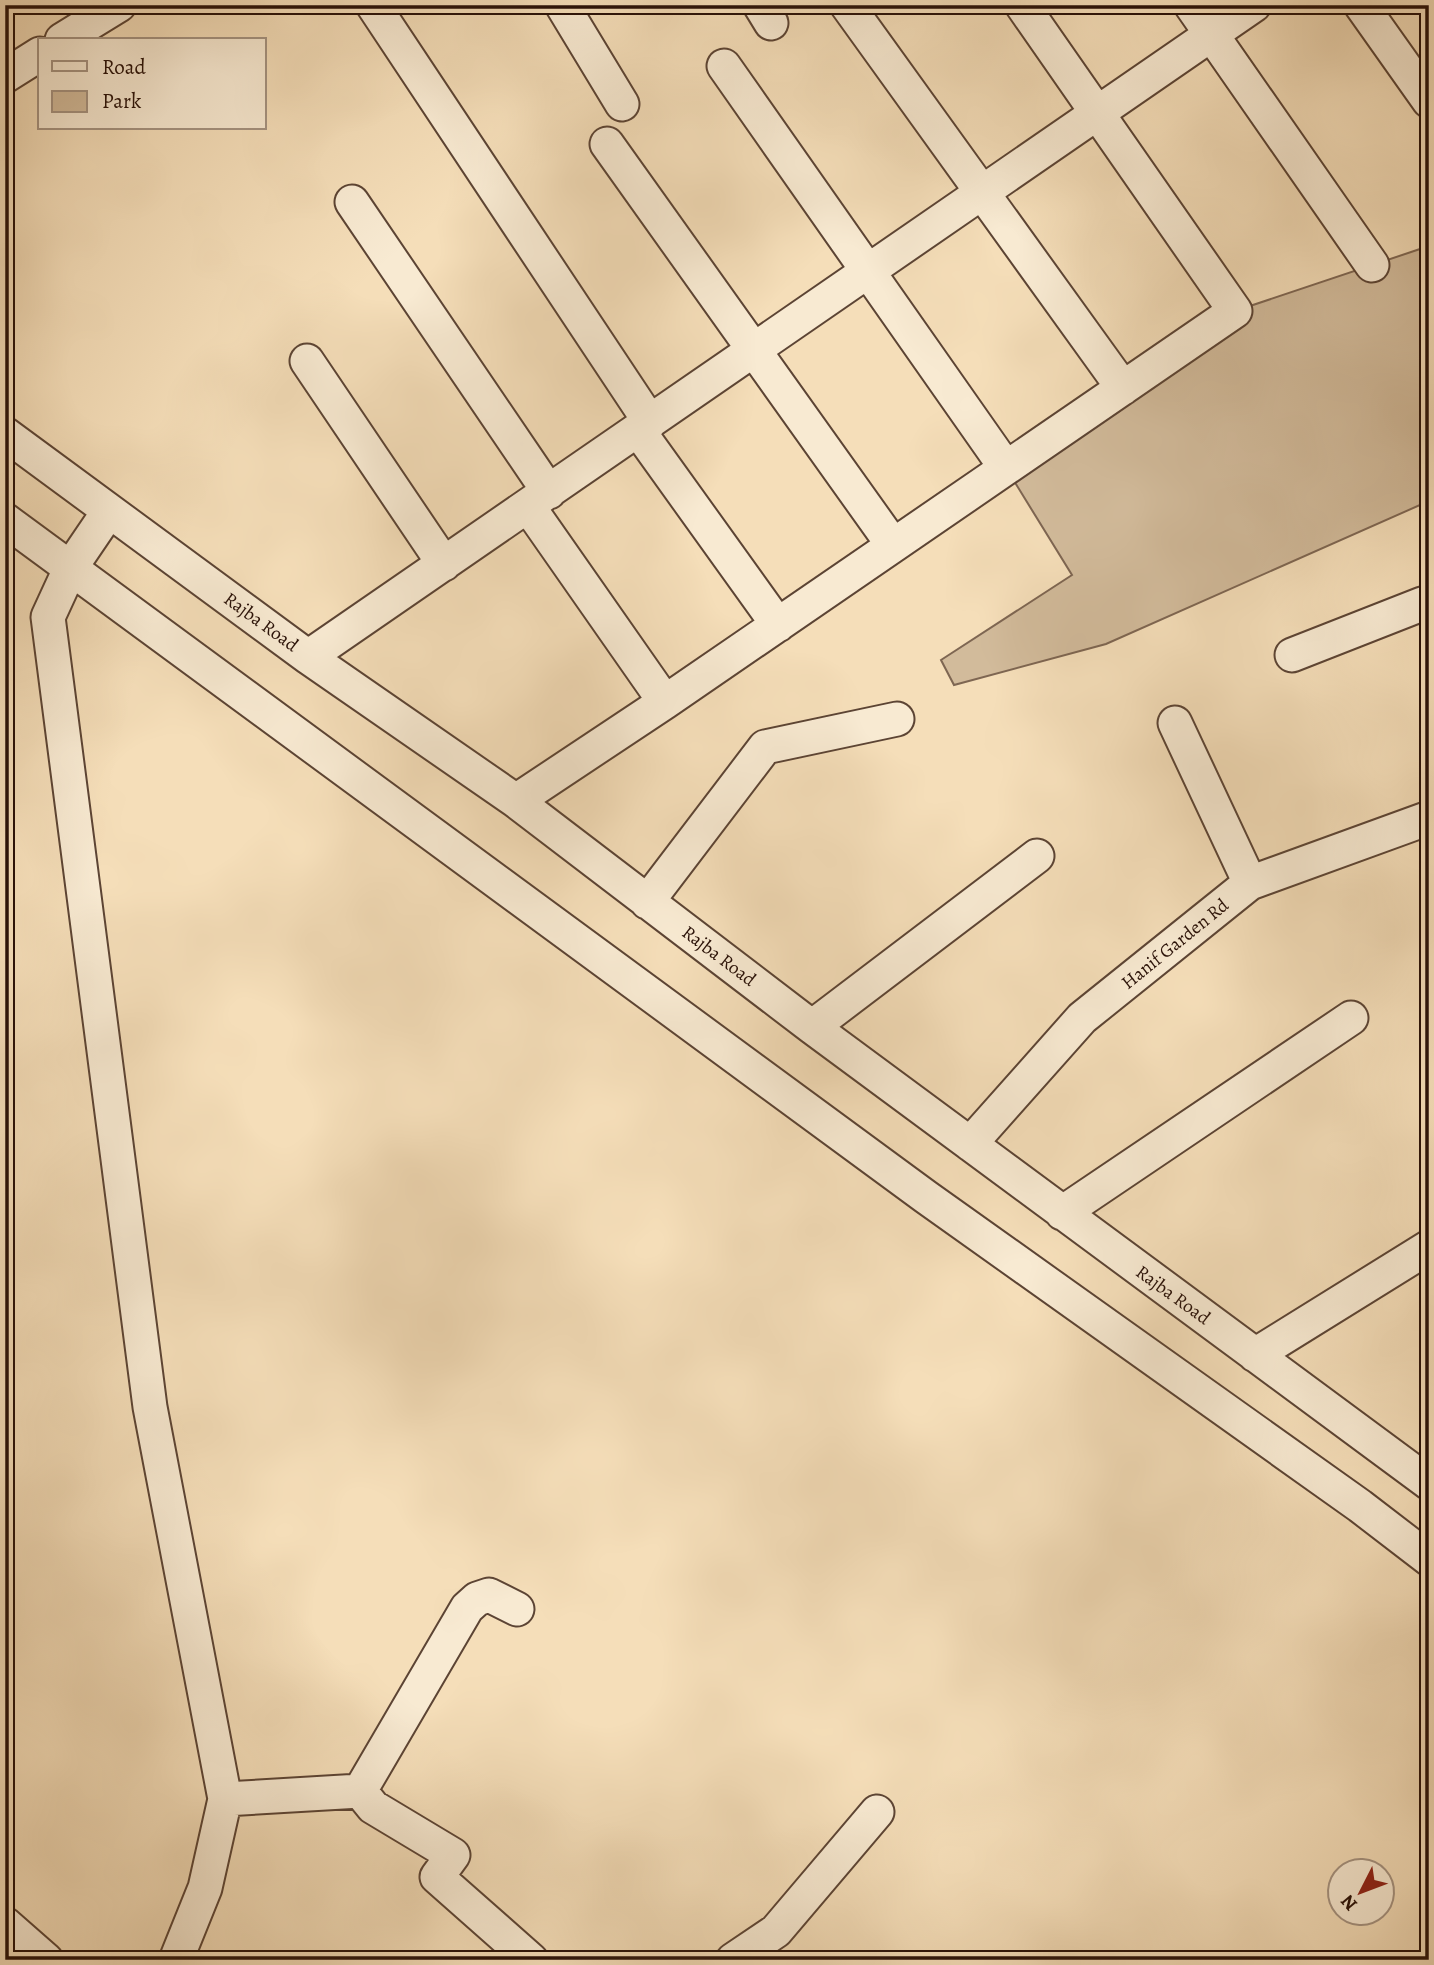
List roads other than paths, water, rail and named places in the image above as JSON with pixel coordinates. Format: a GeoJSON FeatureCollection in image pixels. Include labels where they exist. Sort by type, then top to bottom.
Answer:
{"type":"FeatureCollection","features":[{"type":"Feature","properties":{"kind":"street"},"geometry":{"type":"LineString","coordinates":[[65,38],[119,5]]}},
{"type":"Feature","properties":{"kind":"street"},"geometry":{"type":"LineString","coordinates":[[373,5],[644,426],[778,625]]}},
{"type":"Feature","properties":{"kind":"street"},"geometry":{"type":"LineString","coordinates":[[562,5],[622,104]]}},
{"type":"Feature","properties":{"kind":"street"},"geometry":{"type":"LineString","coordinates":[[847,5],[1124,388]]}},
{"type":"Feature","properties":{"kind":"street"},"geometry":{"type":"LineString","coordinates":[[516,801],[778,625],[1235,311],[1022,5]]}},
{"type":"Feature","properties":{"kind":"street"},"geometry":{"type":"LineString","coordinates":[[1191,5],[1372,265]]}},
{"type":"Feature","properties":{"kind":"street"},"geometry":{"type":"LineString","coordinates":[[308,657],[1254,5]]}},
{"type":"Feature","properties":{"kind":"street"},"geometry":{"type":"LineString","coordinates":[[1361,5],[1429,101]]}},
{"type":"Feature","properties":{"kind":"street"},"geometry":{"type":"LineString","coordinates":[[5,76],[38,55]]}},
{"type":"Feature","properties":{"kind":"street"},"geometry":{"type":"LineString","coordinates":[[724,66],[1006,468]]}},
{"type":"Feature","properties":{"kind":"street"},"geometry":{"type":"LineString","coordinates":[[607,144],[893,545]]}},
{"type":"Feature","properties":{"kind":"street"},"geometry":{"type":"LineString","coordinates":[[352,202],[665,702]]}},
{"type":"Feature","properties":{"kind":"street"},"geometry":{"type":"LineString","coordinates":[[307,361],[444,564]]}},
{"type":"Feature","properties":{"kind":"street","name":"Rajba Road"},"geometry":{"type":"LineString","coordinates":[[5,434],[308,657],[516,801],[813,1027],[1255,1355],[1415,1456],[1429,1483]]}},
{"type":"Feature","properties":{"kind":"street"},"geometry":{"type":"LineString","coordinates":[[109,512],[71,567],[48,617],[150,1407],[225,1799],[205,1888],[176,1960]]}},
{"type":"Feature","properties":{"kind":"street"},"geometry":{"type":"LineString","coordinates":[[5,520],[926,1197],[1360,1506],[1429,1559]]}},
{"type":"Feature","properties":{"kind":"street"},"geometry":{"type":"LineString","coordinates":[[1292,655],[1422,604],[1429,604]]}},
{"type":"Feature","properties":{"kind":"street"},"geometry":{"type":"LineString","coordinates":[[647,902],[765,747],[897,719]]}},
{"type":"Feature","properties":{"kind":"street"},"geometry":{"type":"LineString","coordinates":[[1175,723],[1250,883]]}},
{"type":"Feature","properties":{"kind":"street","name":"Hanif Garden Rd"},"geometry":{"type":"LineString","coordinates":[[970,1144],[1083,1018],[1250,883],[1425,828]]}},
{"type":"Feature","properties":{"kind":"street"},"geometry":{"type":"LineString","coordinates":[[813,1027],[1037,856]]}},
{"type":"Feature","properties":{"kind":"street"},"geometry":{"type":"LineString","coordinates":[[1062,1213],[1351,1018]]}},
{"type":"Feature","properties":{"kind":"street"},"geometry":{"type":"LineString","coordinates":[[1255,1355],[1429,1247]]}},
{"type":"Feature","properties":{"kind":"street"},"geometry":{"type":"LineString","coordinates":[[360,1791],[467,1608],[477,1599],[489,1595],[517,1609]]}},
{"type":"Feature","properties":{"kind":"street"},"geometry":{"type":"LineString","coordinates":[[225,1799],[360,1791]]}},
{"type":"Feature","properties":{"kind":"street"},"geometry":{"type":"LineString","coordinates":[[360,1791],[373,1807],[453,1854],[437,1877],[531,1960]]}},
{"type":"Feature","properties":{"kind":"street"},"geometry":{"type":"LineString","coordinates":[[733,1960],[776,1931],[877,1812]]}},
{"type":"Feature","properties":{"kind":"street"},"geometry":{"type":"LineString","coordinates":[[5,1924],[46,1960]]}}]}
